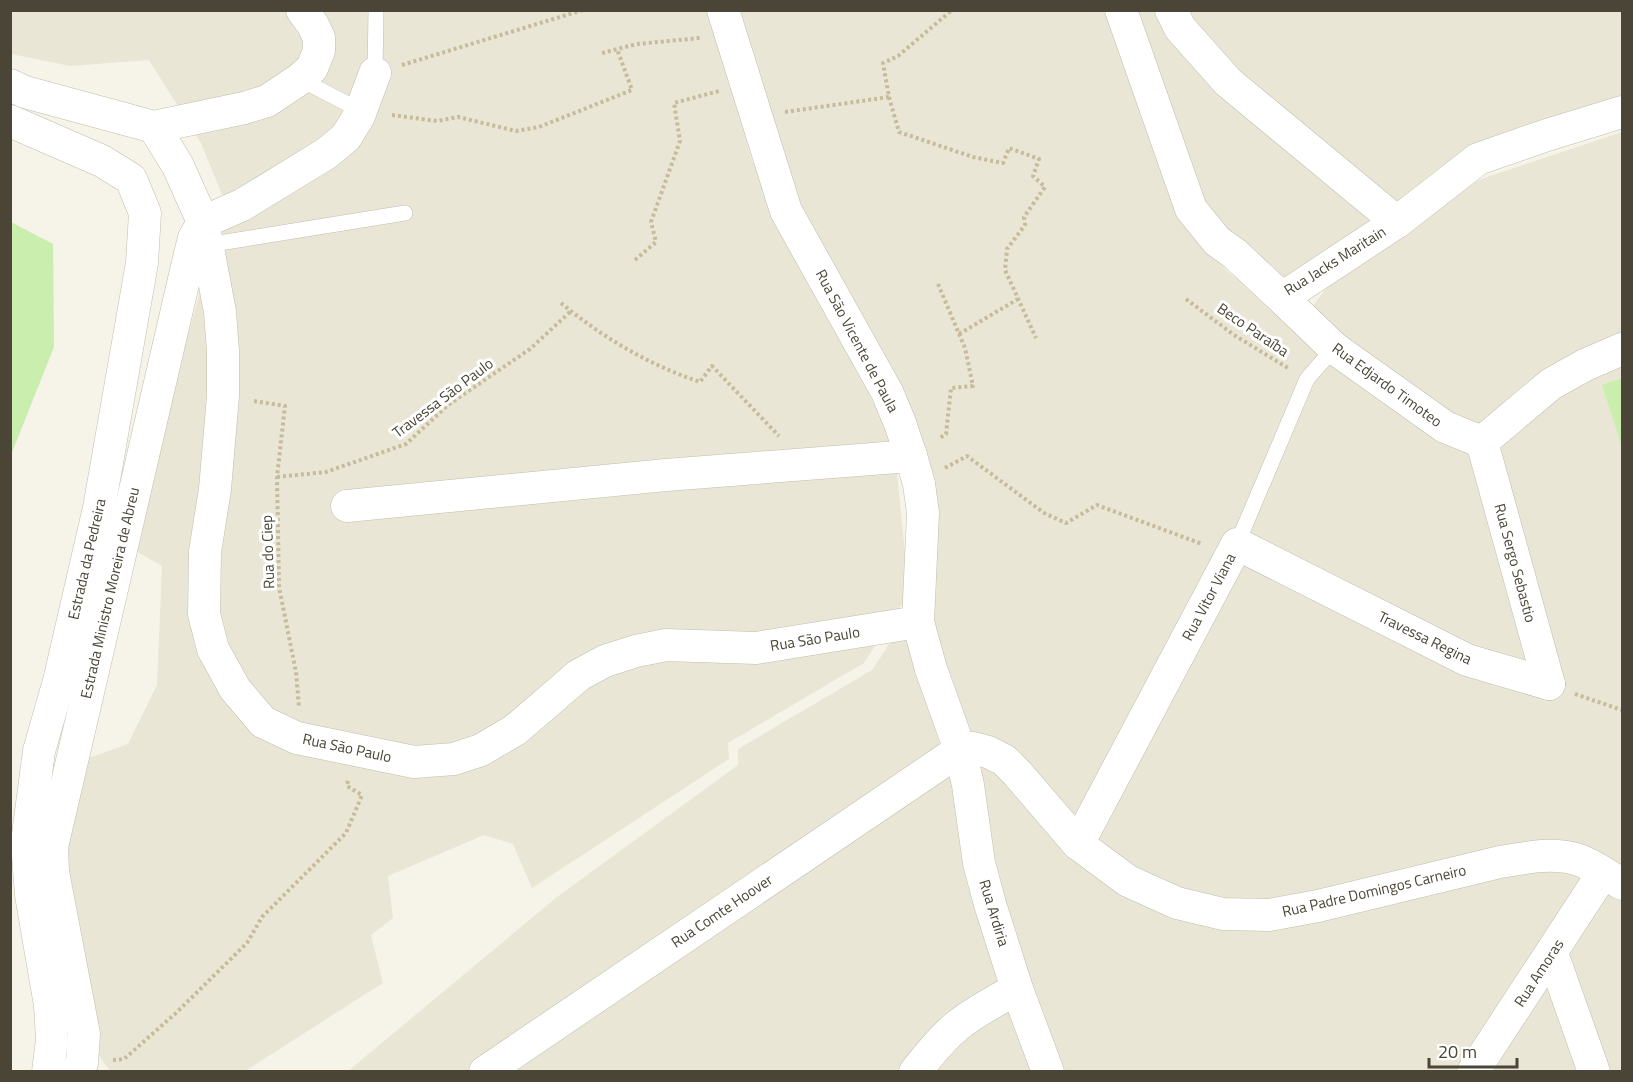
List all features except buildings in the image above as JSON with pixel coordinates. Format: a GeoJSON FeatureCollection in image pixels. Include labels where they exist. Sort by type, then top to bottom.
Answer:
{"type":"FeatureCollection","features":[{"type":"Feature","properties":{"kind":"street"},"geometry":{"type":"LineString","coordinates":[[10,85],[26,92],[154,127],[244,108],[267,101],[312,68],[319,51],[319,38],[302,10]]}},
{"type":"Feature","properties":{"kind":"street","name":"Rua Jacks Maritain"},"geometry":{"type":"LineString","coordinates":[[1121,10],[1191,209],[1216,241],[1235,254],[1282,298],[1397,222],[1478,159],[1623,112]]}},
{"type":"Feature","properties":{"kind":"street"},"geometry":{"type":"LineString","coordinates":[[1170,10],[1180,28],[1228,82],[1397,222]]}},
{"type":"Feature","properties":{"kind":"street","name":"Rua São Vicente de Paula"},"geometry":{"type":"LineString","coordinates":[[727,23],[786,211],[886,392],[900,423],[915,470],[923,513],[918,622],[960,750]]}},
{"type":"Feature","properties":{"kind":"street"},"geometry":{"type":"LineString","coordinates":[[154,127],[178,166],[205,234],[242,205],[327,153],[346,137],[361,111],[375,73]]}},
{"type":"Feature","properties":{"kind":"street","name":"Estrada da Pedreira"},"geometry":{"type":"LineString","coordinates":[[10,121],[102,161],[131,179],[145,213],[142,263],[99,508],[59,681],[39,751],[27,842],[31,895],[50,1005],[52,1040],[48,1071]]}},
{"type":"Feature","properties":{"kind":"street","name":"Rua São Paulo"},"geometry":{"type":"LineString","coordinates":[[205,234],[220,312],[223,396],[215,489],[205,552],[204,614],[213,649],[235,689],[263,722],[297,738],[414,762],[454,759],[481,750],[515,730],[579,675],[605,661],[636,651],[666,645],[756,648],[918,622]]}},
{"type":"Feature","properties":{"kind":"street","name":"Estrada Ministro Moreira de Abreu"},"geometry":{"type":"LineString","coordinates":[[80,1067],[84,1034],[53,872],[52,847],[189,258],[194,238],[205,234]]}},
{"type":"Feature","properties":{"kind":"street","name":"Rua Edjardo Timoteo"},"geometry":{"type":"LineString","coordinates":[[1282,298],[1334,348],[1445,427],[1482,442]]}},
{"type":"Feature","properties":{"kind":"street"},"geometry":{"type":"LineString","coordinates":[[1482,442],[1551,384],[1585,365],[1623,349]]}},
{"type":"Feature","properties":{"kind":"street","name":"Rua Sergo Sebastio"},"geometry":{"type":"LineString","coordinates":[[1482,442],[1549,684]]}},
{"type":"Feature","properties":{"kind":"street"},"geometry":{"type":"LineString","coordinates":[[347,506],[666,475],[915,470]]}},
{"type":"Feature","properties":{"kind":"street","name":"Travessa Regina"},"geometry":{"type":"LineString","coordinates":[[1234,549],[1467,660],[1549,684]]}},
{"type":"Feature","properties":{"kind":"street","name":"Rua Vitor Viana"},"geometry":{"type":"LineString","coordinates":[[1078,844],[1234,549]]}},
{"type":"Feature","properties":{"kind":"street","name":"Rua Padre Domingos Carneiro"},"geometry":{"type":"LineString","coordinates":[[960,750],[974,747],[1004,760],[1017,772],[1078,844],[1128,881],[1177,903],[1223,914],[1269,915],[1318,906],[1528,857],[1556,856],[1577,860],[1613,879]]}},
{"type":"Feature","properties":{"kind":"street","name":"Rua Ardiria"},"geometry":{"type":"LineString","coordinates":[[960,750],[968,785],[979,863],[990,904],[1017,989],[1048,1071]]}},
{"type":"Feature","properties":{"kind":"street","name":"Rua Comte Hoover"},"geometry":{"type":"LineString","coordinates":[[485,1071],[960,750]]}},
{"type":"Feature","properties":{"kind":"street","name":"Rua Amoras"},"geometry":{"type":"LineString","coordinates":[[1473,1071],[1552,953],[1613,879]]}},
{"type":"Feature","properties":{"kind":"street"},"geometry":{"type":"LineString","coordinates":[[1552,953],[1594,1071]]}},
{"type":"Feature","properties":{"kind":"street"},"geometry":{"type":"LineString","coordinates":[[915,1071],[957,1026],[987,1005],[1017,989]]}},
{"type":"Feature","properties":{"kind":"lane"},"geometry":{"type":"LineString","coordinates":[[375,73],[376,10]]}},
{"type":"Feature","properties":{"kind":"lane"},"geometry":{"type":"LineString","coordinates":[[300,79],[361,111]]}},
{"type":"Feature","properties":{"kind":"lane"},"geometry":{"type":"LineString","coordinates":[[205,234],[405,213]]}},
{"type":"Feature","properties":{"kind":"lane","name":"Rua Vitor Viana"},"geometry":{"type":"LineString","coordinates":[[1234,549],[1307,379],[1334,348]]}},
{"type":"Feature","properties":{"kind":"path"},"geometry":{"type":"LineString","coordinates":[[375,73],[583,10]]}},
{"type":"Feature","properties":{"kind":"path"},"geometry":{"type":"LineString","coordinates":[[952,10],[898,56],[883,63],[889,97],[899,132],[973,157],[1003,163],[1009,148],[1039,159],[1033,176],[1045,187],[1024,217],[1025,225],[1007,249],[1005,270],[1036,338]]}},
{"type":"Feature","properties":{"kind":"path"},"geometry":{"type":"LineString","coordinates":[[602,52],[727,23]]}},
{"type":"Feature","properties":{"kind":"path"},"geometry":{"type":"LineString","coordinates":[[361,111],[437,121],[458,117],[516,131],[540,127],[632,90],[617,49]]}},
{"type":"Feature","properties":{"kind":"path"},"geometry":{"type":"LineString","coordinates":[[635,260],[656,242],[651,222],[680,141],[674,103],[746,85]]}},
{"type":"Feature","properties":{"kind":"path"},"geometry":{"type":"LineString","coordinates":[[780,113],[889,97]]}},
{"type":"Feature","properties":{"kind":"path"},"geometry":{"type":"LineString","coordinates":[[915,470],[946,434],[951,388],[973,386],[964,348],[938,284]]}},
{"type":"Feature","properties":{"kind":"path"},"geometry":{"type":"LineString","coordinates":[[959,334],[1018,299]]}},
{"type":"Feature","properties":{"kind":"path","name":"Beco Paraíba"},"geometry":{"type":"LineString","coordinates":[[1186,299],[1234,335],[1307,379]]}},
{"type":"Feature","properties":{"kind":"path"},"geometry":{"type":"LineString","coordinates":[[561,303],[593,329],[646,360],[687,378],[700,382],[712,366],[787,444]]}},
{"type":"Feature","properties":{"kind":"path","name":"Travessa São Paulo"},"geometry":{"type":"LineString","coordinates":[[278,477],[326,472],[406,444],[448,405],[530,349],[571,311]]}},
{"type":"Feature","properties":{"kind":"path","name":"Rua do Ciep"},"geometry":{"type":"LineString","coordinates":[[223,396],[285,406],[278,477],[279,587],[296,672],[300,710]]}},
{"type":"Feature","properties":{"kind":"path"},"geometry":{"type":"LineString","coordinates":[[915,470],[967,456],[1044,513],[1066,522],[1097,505],[1234,549]]}},
{"type":"Feature","properties":{"kind":"path"},"geometry":{"type":"LineString","coordinates":[[1549,684],[1623,710]]}},
{"type":"Feature","properties":{"kind":"path"},"geometry":{"type":"LineString","coordinates":[[80,1067],[124,1059],[168,1021],[248,943],[262,917],[346,833],[362,795],[347,786],[351,749]]}},
{"type":"Feature","properties":{"kind":"shaded area"},"geometry":{"type":"Polygon","coordinates":[[[10,11],[722,11],[743,128],[752,160],[894,444],[909,593],[864,663],[728,743],[729,759],[532,888],[513,844],[484,835],[388,876],[393,918],[371,935],[383,983],[245,1071],[110,1071],[94,1048],[62,882],[78,762],[128,744],[157,685],[162,566],[129,547],[225,202],[201,143],[149,60],[70,66],[11,54],[10,11]]]}},
{"type":"Feature","properties":{"kind":"shaded area"},"geometry":{"type":"Polygon","coordinates":[[[732,11],[1622,11],[1622,110],[1467,163],[1282,298],[1204,245],[1228,272],[1299,324],[1328,286],[1424,207],[1484,178],[1622,132],[1622,1071],[347,1072],[557,897],[738,765],[738,749],[872,670],[915,605],[920,458],[792,205],[732,11]]]}},
{"type":"Feature","properties":{"kind":"green space"},"geometry":{"type":"Polygon","coordinates":[[[11,222],[53,244],[54,347],[11,455],[11,222]]]}},
{"type":"Feature","properties":{"kind":"green space"},"geometry":{"type":"Polygon","coordinates":[[[1622,378],[1622,447],[1602,385],[1622,378]]]}}]}
